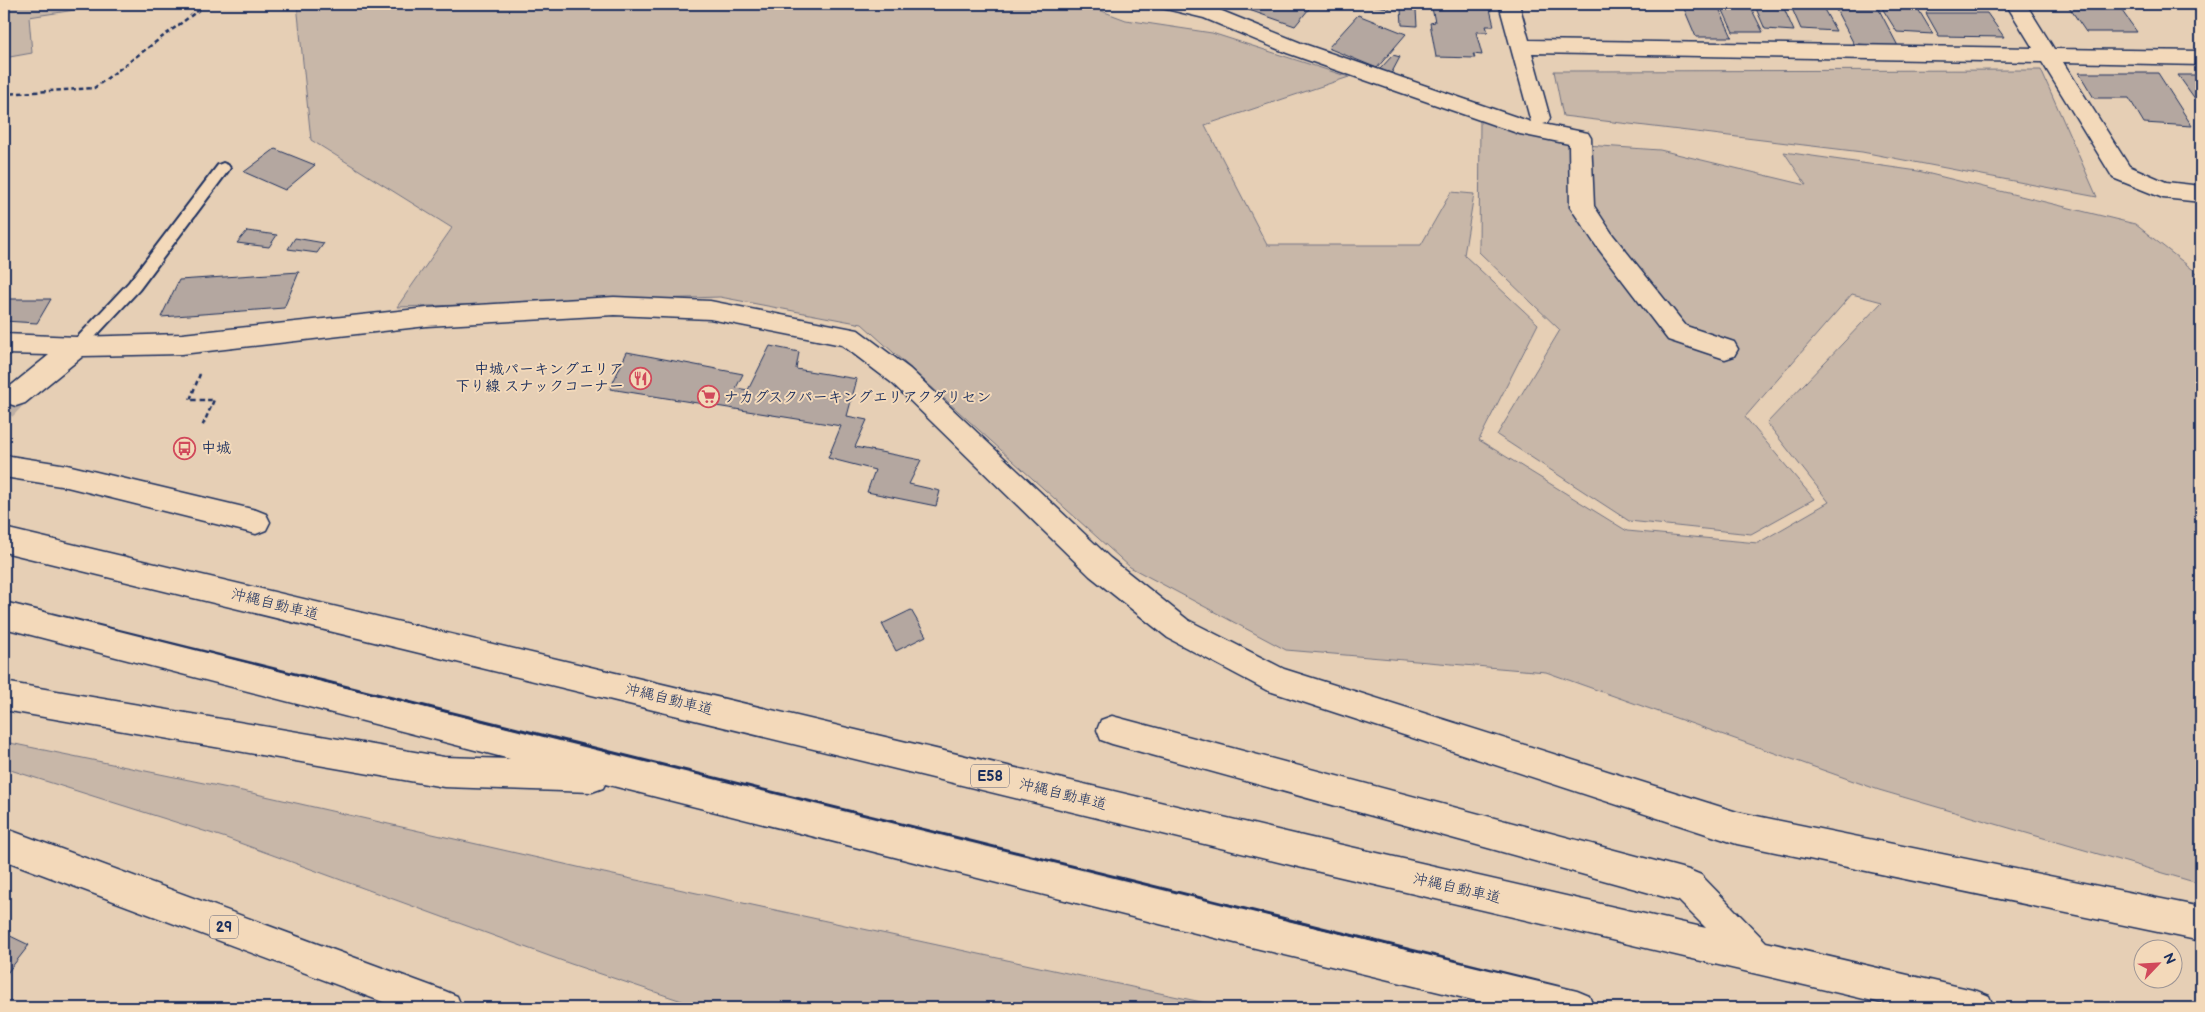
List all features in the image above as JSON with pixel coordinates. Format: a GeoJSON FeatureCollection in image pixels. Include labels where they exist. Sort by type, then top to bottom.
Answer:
{"type":"FeatureCollection","features":[{"type":"Feature","properties":{"kind":"main road"},"geometry":{"type":"LineString","coordinates":[[1169,4],[1210,13],[1294,48],[1423,94],[1528,128],[1580,138],[1582,208],[1604,241],[1677,333],[1725,349]]}},
{"type":"Feature","properties":{"kind":"main road"},"geometry":{"type":"LineString","coordinates":[[1509,4],[1540,118]]}},
{"type":"Feature","properties":{"kind":"main road"},"geometry":{"type":"LineString","coordinates":[[2016,4],[2121,172],[2163,190],[2201,194]]}},
{"type":"Feature","properties":{"kind":"main road"},"geometry":{"type":"LineString","coordinates":[[1520,46],[2201,58]]}},
{"type":"Feature","properties":{"kind":"main road"},"geometry":{"type":"LineString","coordinates":[[4,344],[77,347],[182,344],[427,317],[614,306],[710,310],[849,337],[901,376],[1100,567],[1178,629],[1277,680],[1737,828],[2201,924]]}},
{"type":"Feature","properties":{"kind":"main road"},"geometry":{"type":"LineString","coordinates":[[16,396],[77,347]]}},
{"type":"Feature","properties":{"kind":"main road"},"geometry":{"type":"LineString","coordinates":[[4,466],[67,476],[256,522]]}},
{"type":"Feature","properties":{"kind":"main road","name":"沖縄自動車道"},"geometry":{"type":"LineString","coordinates":[[4,540],[1288,848],[1977,1008]]}},
{"type":"Feature","properties":{"kind":"main road"},"geometry":{"type":"LineString","coordinates":[[4,615],[641,778],[1247,929],[1577,1008]]}},
{"type":"Feature","properties":{"kind":"main road"},"geometry":{"type":"LineString","coordinates":[[4,696],[444,772],[641,778]]}},
{"type":"Feature","properties":{"kind":"main road"},"geometry":{"type":"LineString","coordinates":[[1112,730],[1689,887],[1760,959]]}},
{"type":"Feature","properties":{"kind":"main road","name":"29"},"geometry":{"type":"LineString","coordinates":[[4,844],[445,1008]]}},
{"type":"Feature","properties":{"kind":"lane"},"geometry":{"type":"LineString","coordinates":[[77,347],[134,286],[223,168]]}},
{"type":"Feature","properties":{"kind":"path"},"geometry":{"type":"LineString","coordinates":[[4,94],[94,88],[204,6]]}},
{"type":"Feature","properties":{"kind":"path"},"geometry":{"type":"LineString","coordinates":[[202,427],[214,400],[190,400],[212,340]]}},
{"type":"Feature","properties":{"kind":"shaded area"},"geometry":{"type":"Polygon","coordinates":[[[4,4],[114,4],[29,17],[32,53],[4,58],[4,4]]]}},
{"type":"Feature","properties":{"kind":"shaded area"},"geometry":{"type":"Polygon","coordinates":[[[297,4],[1083,4],[1126,20],[1212,33],[1349,77],[1205,125],[1267,245],[1421,245],[1451,192],[1474,194],[1464,255],[1538,324],[1479,440],[1627,531],[1758,543],[1829,502],[1767,423],[1882,302],[1852,294],[1745,417],[1814,499],[1751,534],[1629,521],[1497,435],[1560,330],[1479,252],[1480,120],[1520,133],[1571,144],[1660,150],[1806,185],[1784,152],[1918,171],[2135,224],[2201,276],[2201,884],[1879,790],[1546,672],[1286,650],[1130,567],[862,324],[720,297],[397,307],[452,228],[311,140],[297,4]]]}},
{"type":"Feature","properties":{"kind":"shaded area"},"geometry":{"type":"Polygon","coordinates":[[[2041,70],[2097,197],[1862,152],[1563,116],[1554,71],[2041,70]]]}},
{"type":"Feature","properties":{"kind":"shaded area"},"geometry":{"type":"Polygon","coordinates":[[[10,743],[252,793],[604,873],[1229,1008],[703,1008],[571,964],[226,838],[4,768],[4,751],[10,743]]]}},
{"type":"Feature","properties":{"kind":"building"},"geometry":{"type":"Polygon","coordinates":[[[1254,4],[1313,4],[1295,26],[1249,10],[1254,4]]]}},
{"type":"Feature","properties":{"kind":"building"},"geometry":{"type":"Polygon","coordinates":[[[1359,4],[1390,4],[1390,8],[1359,4]]]}},
{"type":"Feature","properties":{"kind":"building"},"geometry":{"type":"Polygon","coordinates":[[[1682,4],[1717,4],[1732,37],[1696,37],[1682,4]]]}},
{"type":"Feature","properties":{"kind":"building"},"geometry":{"type":"Polygon","coordinates":[[[1720,4],[1749,4],[1763,32],[1733,32],[1720,4]]]}},
{"type":"Feature","properties":{"kind":"building"},"geometry":{"type":"Polygon","coordinates":[[[1754,4],[1782,4],[1794,31],[1765,29],[1754,4]]]}},
{"type":"Feature","properties":{"kind":"building"},"geometry":{"type":"Polygon","coordinates":[[[1790,4],[1821,4],[1836,31],[1801,29],[1790,4]]]}},
{"type":"Feature","properties":{"kind":"building"},"geometry":{"type":"Polygon","coordinates":[[[1833,4],[1876,4],[1898,46],[1854,44],[1833,4]]]}},
{"type":"Feature","properties":{"kind":"building"},"geometry":{"type":"Polygon","coordinates":[[[2067,4],[2117,4],[2137,32],[2086,32],[2067,4]]]}},
{"type":"Feature","properties":{"kind":"building"},"geometry":{"type":"Polygon","coordinates":[[[1432,8],[1490,9],[1494,26],[1486,26],[1488,32],[1476,32],[1482,55],[1473,54],[1475,58],[1436,57],[1430,23],[1435,22],[1432,8]]]}},
{"type":"Feature","properties":{"kind":"building"},"geometry":{"type":"Polygon","coordinates":[[[1882,8],[1918,9],[1933,34],[1897,32],[1882,8]]]}},
{"type":"Feature","properties":{"kind":"building"},"geometry":{"type":"Polygon","coordinates":[[[1401,9],[1416,10],[1417,26],[1402,25],[1401,9]]]}},
{"type":"Feature","properties":{"kind":"building"},"geometry":{"type":"Polygon","coordinates":[[[1926,13],[1987,13],[2004,37],[1939,36],[1926,13]]]}},
{"type":"Feature","properties":{"kind":"building"},"geometry":{"type":"Polygon","coordinates":[[[1358,15],[1406,34],[1377,68],[1328,48],[1358,15]]]}},
{"type":"Feature","properties":{"kind":"building"},"geometry":{"type":"Polygon","coordinates":[[[1393,55],[1400,57],[1391,74],[1380,69],[1393,55]]]}},
{"type":"Feature","properties":{"kind":"building"},"geometry":{"type":"Polygon","coordinates":[[[2079,73],[2158,73],[2192,126],[2144,123],[2129,98],[2094,98],[2079,73]]]}},
{"type":"Feature","properties":{"kind":"building"},"geometry":{"type":"Polygon","coordinates":[[[2178,75],[2201,75],[2201,107],[2178,75]]]}},
{"type":"Feature","properties":{"kind":"building"},"geometry":{"type":"Polygon","coordinates":[[[275,149],[315,165],[285,190],[244,172],[275,149]]]}},
{"type":"Feature","properties":{"kind":"building"},"geometry":{"type":"Polygon","coordinates":[[[247,231],[277,235],[269,247],[237,243],[247,231]]]}},
{"type":"Feature","properties":{"kind":"building"},"geometry":{"type":"Polygon","coordinates":[[[295,238],[324,243],[317,253],[288,249],[295,238]]]}},
{"type":"Feature","properties":{"kind":"building"},"geometry":{"type":"Polygon","coordinates":[[[299,272],[284,308],[161,317],[179,280],[299,272]]]}},
{"type":"Feature","properties":{"kind":"building"},"geometry":{"type":"Polygon","coordinates":[[[4,299],[51,299],[37,323],[4,321],[4,299]]]}},
{"type":"Feature","properties":{"kind":"building"},"geometry":{"type":"Polygon","coordinates":[[[770,346],[799,352],[796,369],[857,379],[847,416],[867,420],[855,447],[921,460],[909,484],[940,491],[936,506],[867,492],[875,470],[828,458],[841,426],[610,389],[627,352],[743,374],[736,388],[748,390],[770,346]]]}},
{"type":"Feature","properties":{"kind":"building"},"geometry":{"type":"Polygon","coordinates":[[[911,610],[926,636],[896,651],[882,624],[911,610]]]}},
{"type":"Feature","properties":{"kind":"building"},"geometry":{"type":"Polygon","coordinates":[[[4,933],[29,945],[4,977],[4,933]]]}},
{"type":"Feature","properties":{"kind":"tunnel"},"geometry":{"type":"LineString","coordinates":[[4,409],[16,396]]}},
{"type":"Feature","properties":{"kind":"place","name":"中城パーキングエリア 下り線 スナックコーナー"},"geometry":{"type":"Point","coordinates":[640,378]}},
{"type":"Feature","properties":{"kind":"place","name":"ナカグスクパーキングエリアクダリセン"},"geometry":{"type":"Point","coordinates":[708,397]}},
{"type":"Feature","properties":{"kind":"place","name":"中城"},"geometry":{"type":"Point","coordinates":[185,448]}}]}
